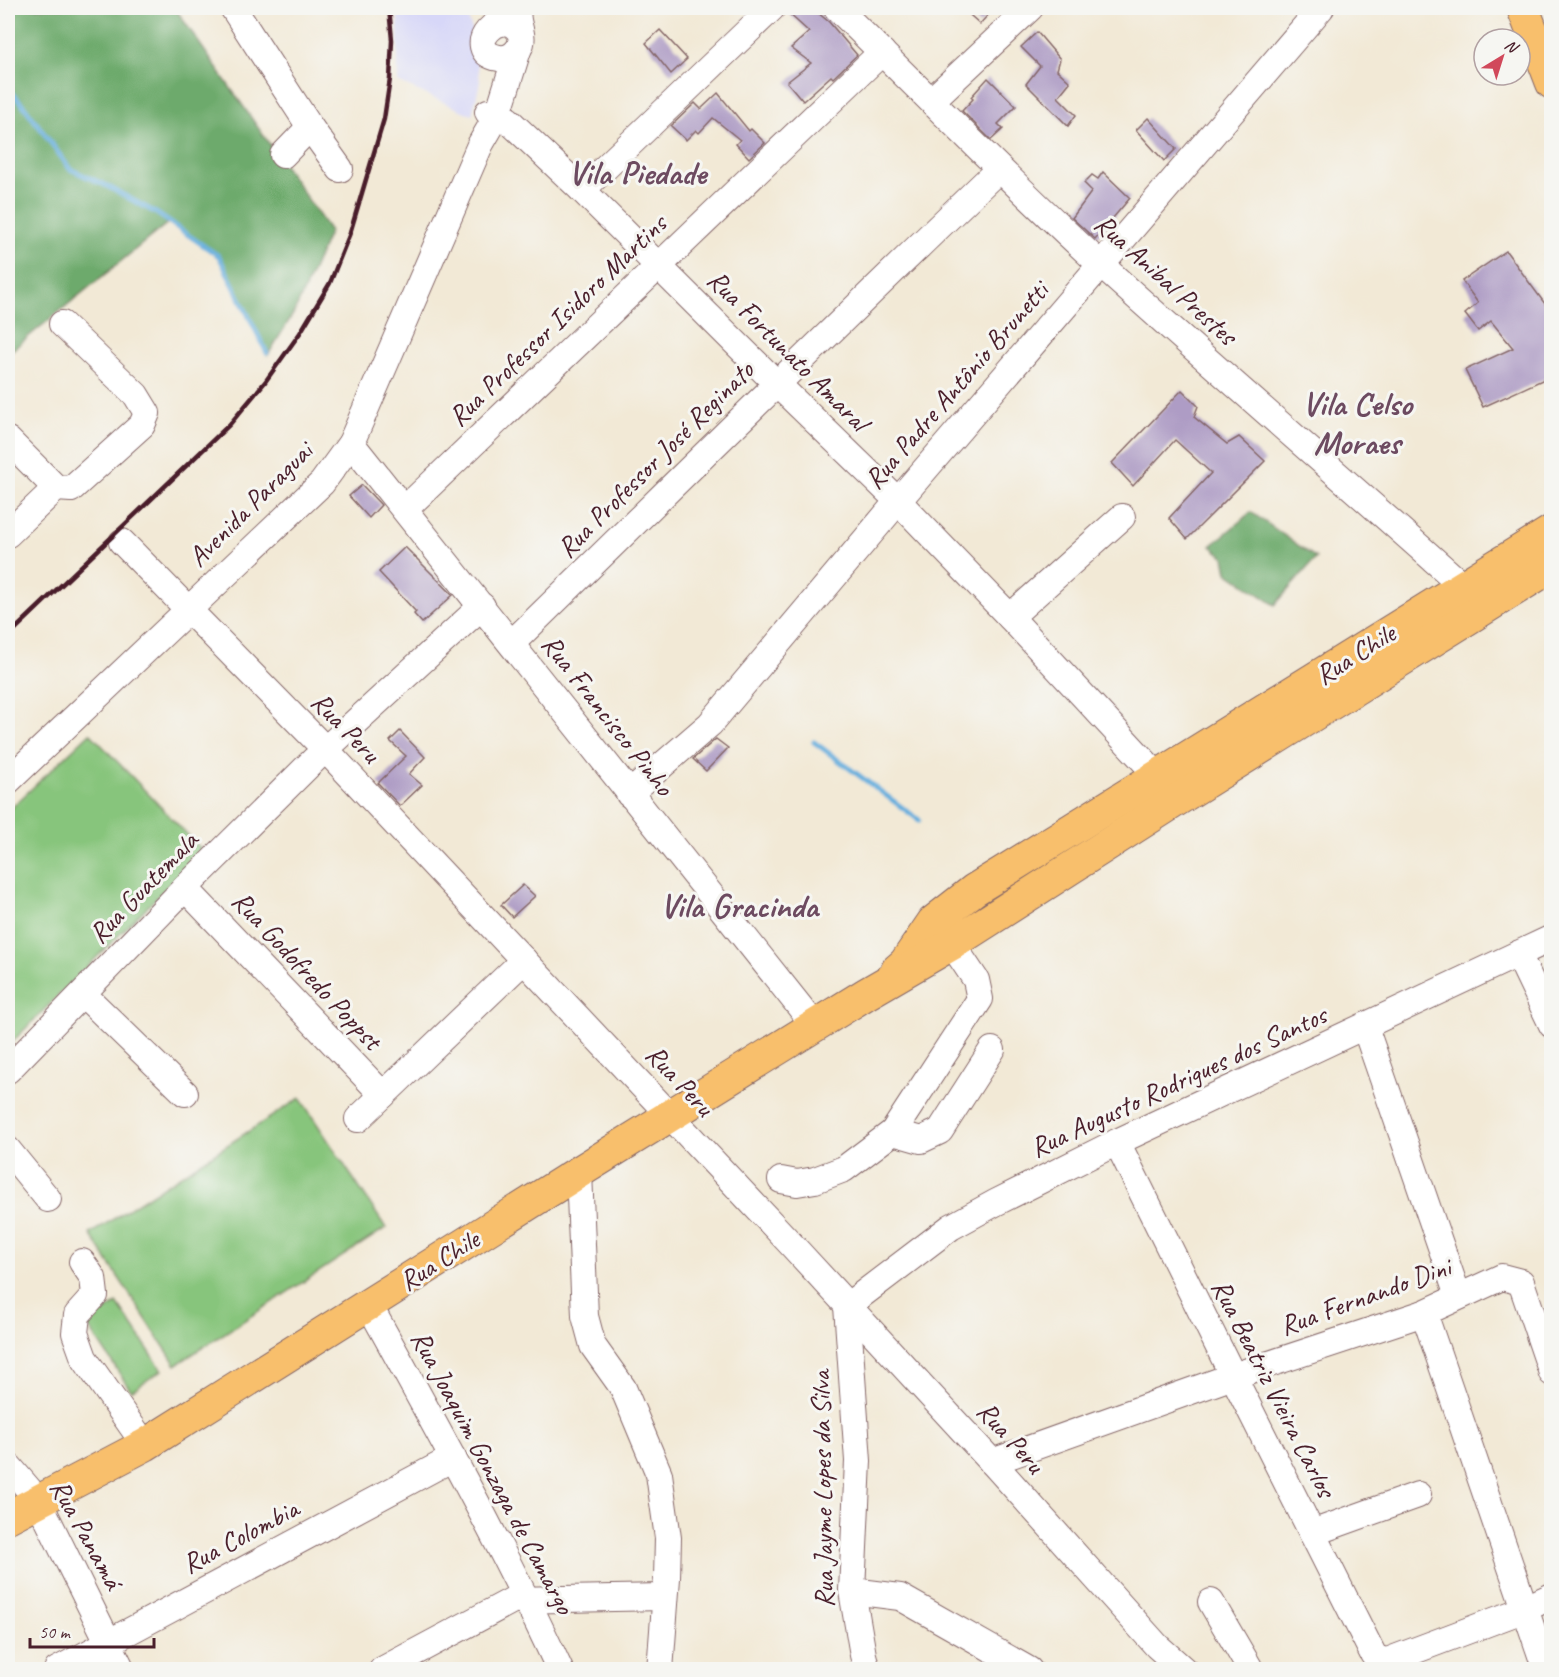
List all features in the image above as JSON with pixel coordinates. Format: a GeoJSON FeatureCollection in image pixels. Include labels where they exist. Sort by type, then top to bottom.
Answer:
{"type":"FeatureCollection","features":[{"type":"Feature","properties":{"kind":"main road"},"geometry":{"type":"LineString","coordinates":[[1523,8],[1551,83]]}},
{"type":"Feature","properties":{"kind":"main road","name":"Rua Chile"},"geometry":{"type":"LineString","coordinates":[[943,933],[974,890],[1551,531]]}},
{"type":"Feature","properties":{"kind":"main road","name":"Rua Chile"},"geometry":{"type":"LineString","coordinates":[[8,1517],[145,1445],[579,1172],[816,1027],[866,994],[943,933],[1177,800],[1551,567]]}},
{"type":"Feature","properties":{"kind":"street"},"geometry":{"type":"LineString","coordinates":[[233,8],[340,169]]}},
{"type":"Feature","properties":{"kind":"street","name":"Avenida Paraguai"},"geometry":{"type":"LineString","coordinates":[[475,8],[487,42],[493,86],[493,113]]}},
{"type":"Feature","properties":{"kind":"street"},"geometry":{"type":"LineString","coordinates":[[582,190],[772,8]]}},
{"type":"Feature","properties":{"kind":"street","name":"Rua Anibal Prestes"},"geometry":{"type":"LineString","coordinates":[[837,8],[999,169],[1101,265],[1463,586]]}},
{"type":"Feature","properties":{"kind":"street"},"geometry":{"type":"LineString","coordinates":[[932,100],[1030,8]]}},
{"type":"Feature","properties":{"kind":"street","name":"Rua Padre Antônio Brunetti"},"geometry":{"type":"LineString","coordinates":[[629,794],[710,724],[1321,8]]}},
{"type":"Feature","properties":{"kind":"street"},"geometry":{"type":"LineString","coordinates":[[509,20],[514,23],[514,54],[504,58],[494,56],[487,42],[492,22],[509,20]]}},
{"type":"Feature","properties":{"kind":"street","name":"Avenida Paraguai"},"geometry":{"type":"LineString","coordinates":[[8,781],[322,483],[351,443],[493,113],[514,23]]}},
{"type":"Feature","properties":{"kind":"street","name":"Rua Professor Isidoro Martins"},"geometry":{"type":"LineString","coordinates":[[405,509],[882,52]]}},
{"type":"Feature","properties":{"kind":"street","name":"Rua Fortunato Amaral"},"geometry":{"type":"LineString","coordinates":[[493,113],[508,120],[582,190],[898,501],[1158,776]]}},
{"type":"Feature","properties":{"kind":"street"},"geometry":{"type":"LineString","coordinates":[[283,155],[310,127]]}},
{"type":"Feature","properties":{"kind":"street","name":"Rua Professor José Reginato"},"geometry":{"type":"LineString","coordinates":[[512,643],[576,583],[776,383],[999,169]]}},
{"type":"Feature","properties":{"kind":"street"},"geometry":{"type":"LineString","coordinates":[[8,440],[56,488],[71,489],[142,425],[147,413],[136,395],[62,324]]}},
{"type":"Feature","properties":{"kind":"street","name":"Rua Francisco Pinho"},"geometry":{"type":"LineString","coordinates":[[351,443],[816,1027]]}},
{"type":"Feature","properties":{"kind":"street"},"geometry":{"type":"LineString","coordinates":[[8,534],[56,488]]}},
{"type":"Feature","properties":{"kind":"street"},"geometry":{"type":"LineString","coordinates":[[1010,617],[1122,517]]}},
{"type":"Feature","properties":{"kind":"street","name":"Rua Peru"},"geometry":{"type":"LineString","coordinates":[[122,542],[326,750],[524,960],[992,1462],[1157,1646],[1184,1670]]}},
{"type":"Feature","properties":{"kind":"street","name":"Rua Guatemala"},"geometry":{"type":"LineString","coordinates":[[8,1070],[186,888],[326,750],[482,606]]}},
{"type":"Feature","properties":{"kind":"street"},"geometry":{"type":"LineString","coordinates":[[1158,776],[1177,800]]}},
{"type":"Feature","properties":{"kind":"street","name":"Rua Godofredo Poppst"},"geometry":{"type":"LineString","coordinates":[[186,888],[383,1095]]}},
{"type":"Feature","properties":{"kind":"street"},"geometry":{"type":"LineString","coordinates":[[782,1180],[797,1183],[815,1180],[844,1169],[893,1132],[980,999],[976,980],[943,933]]}},
{"type":"Feature","properties":{"kind":"street","name":"Rua Augusto Rodrigues dos Santos"},"geometry":{"type":"LineString","coordinates":[[847,1306],[951,1227],[1117,1142],[1551,938]]}},
{"type":"Feature","properties":{"kind":"street"},"geometry":{"type":"LineString","coordinates":[[1518,954],[1551,1025]]}},
{"type":"Feature","properties":{"kind":"street"},"geometry":{"type":"LineString","coordinates":[[358,1119],[524,960]]}},
{"type":"Feature","properties":{"kind":"street"},"geometry":{"type":"LineString","coordinates":[[83,994],[185,1093]]}},
{"type":"Feature","properties":{"kind":"street"},"geometry":{"type":"LineString","coordinates":[[1365,1027],[1458,1296]]}},
{"type":"Feature","properties":{"kind":"street"},"geometry":{"type":"LineString","coordinates":[[893,1132],[921,1140],[940,1131],[992,1050]]}},
{"type":"Feature","properties":{"kind":"street","name":"Rua Beatriz Vieira Carlos"},"geometry":{"type":"LineString","coordinates":[[1117,1142],[1373,1654],[1383,1664]]}},
{"type":"Feature","properties":{"kind":"street"},"geometry":{"type":"LineString","coordinates":[[8,1150],[48,1199]]}},
{"type":"Feature","properties":{"kind":"street"},"geometry":{"type":"LineString","coordinates":[[579,1172],[585,1316],[593,1346],[623,1388],[659,1474],[668,1538],[660,1670]]}},
{"type":"Feature","properties":{"kind":"street"},"geometry":{"type":"LineString","coordinates":[[82,1262],[93,1278],[95,1294],[77,1315],[75,1333],[84,1358],[145,1445]]}},
{"type":"Feature","properties":{"kind":"street","name":"Rua Fernando Dini"},"geometry":{"type":"LineString","coordinates":[[992,1462],[1233,1376],[1425,1313],[1502,1276],[1521,1282],[1551,1373]]}},
{"type":"Feature","properties":{"kind":"street","name":"Rua Joaquim Gonzaga de Camargo"},"geometry":{"type":"LineString","coordinates":[[369,1305],[453,1458],[527,1600],[560,1670]]}},
{"type":"Feature","properties":{"kind":"street","name":"Rua Jayme Lopes da Silva"},"geometry":{"type":"LineString","coordinates":[[847,1306],[858,1461],[852,1591],[867,1670]]}},
{"type":"Feature","properties":{"kind":"street"},"geometry":{"type":"LineString","coordinates":[[1425,1313],[1546,1670]]}},
{"type":"Feature","properties":{"kind":"street","name":"Rua Colombia"},"geometry":{"type":"LineString","coordinates":[[57,1670],[453,1458]]}},
{"type":"Feature","properties":{"kind":"street","name":"Rua Panamá"},"geometry":{"type":"LineString","coordinates":[[8,1465],[38,1500],[122,1670]]}},
{"type":"Feature","properties":{"kind":"street"},"geometry":{"type":"LineString","coordinates":[[1312,1533],[1418,1495]]}},
{"type":"Feature","properties":{"kind":"street"},"geometry":{"type":"LineString","coordinates":[[852,1591],[900,1597],[1029,1670]]}},
{"type":"Feature","properties":{"kind":"street"},"geometry":{"type":"LineString","coordinates":[[1383,1664],[1551,1596]]}},
{"type":"Feature","properties":{"kind":"street"},"geometry":{"type":"LineString","coordinates":[[382,1670],[513,1600],[664,1597]]}},
{"type":"Feature","properties":{"kind":"street"},"geometry":{"type":"LineString","coordinates":[[1211,1602],[1249,1667],[1246,1670]]}},
{"type":"Feature","properties":{"kind":"shaded area"},"geometry":{"type":"Polygon","coordinates":[[[398,8],[465,8],[474,36],[480,82],[472,115],[398,82],[398,8]]]}},
{"type":"Feature","properties":{"kind":"green space"},"geometry":{"type":"Polygon","coordinates":[[[8,8],[175,8],[330,231],[295,311],[268,355],[219,256],[169,222],[11,351],[8,347],[8,8]]]}},
{"type":"Feature","properties":{"kind":"green space"},"geometry":{"type":"Polygon","coordinates":[[[1251,512],[1316,558],[1275,605],[1227,572],[1224,557],[1211,546],[1251,512]]]}},
{"type":"Feature","properties":{"kind":"green space"},"geometry":{"type":"Polygon","coordinates":[[[90,733],[203,851],[8,1046],[8,811],[90,733]]]}},
{"type":"Feature","properties":{"kind":"green space"},"geometry":{"type":"Polygon","coordinates":[[[300,1098],[386,1228],[176,1365],[90,1234],[300,1098]]]}},
{"type":"Feature","properties":{"kind":"green space"},"geometry":{"type":"Polygon","coordinates":[[[117,1303],[162,1370],[131,1391],[86,1323],[117,1303]]]}},
{"type":"Feature","properties":{"kind":"building"},"geometry":{"type":"Polygon","coordinates":[[[787,8],[812,8],[829,22],[857,55],[833,78],[831,76],[803,101],[787,82],[811,63],[791,48],[809,32],[786,11],[787,8]]]}},
{"type":"Feature","properties":{"kind":"building"},"geometry":{"type":"Polygon","coordinates":[[[962,8],[994,8],[980,24],[962,8]]]}},
{"type":"Feature","properties":{"kind":"building"},"geometry":{"type":"Polygon","coordinates":[[[660,30],[687,59],[671,74],[646,43],[660,30]]]}},
{"type":"Feature","properties":{"kind":"building"},"geometry":{"type":"Polygon","coordinates":[[[1037,32],[1060,59],[1057,70],[1070,82],[1058,97],[1076,115],[1068,126],[1026,84],[1040,66],[1021,47],[1037,32]]]}},
{"type":"Feature","properties":{"kind":"building"},"geometry":{"type":"Polygon","coordinates":[[[988,78],[1016,106],[998,124],[1003,129],[991,140],[962,111],[988,78]]]}},
{"type":"Feature","properties":{"kind":"building"},"geometry":{"type":"Polygon","coordinates":[[[718,93],[749,131],[751,129],[765,143],[749,158],[736,144],[740,140],[713,118],[699,133],[696,130],[686,140],[671,126],[695,103],[701,109],[718,93]]]}},
{"type":"Feature","properties":{"kind":"building"},"geometry":{"type":"Polygon","coordinates":[[[1148,118],[1176,149],[1164,161],[1136,130],[1148,118]]]}},
{"type":"Feature","properties":{"kind":"building"},"geometry":{"type":"Polygon","coordinates":[[[1103,172],[1130,198],[1095,239],[1072,218],[1092,191],[1084,183],[1092,175],[1098,179],[1103,172]]]}},
{"type":"Feature","properties":{"kind":"building"},"geometry":{"type":"Polygon","coordinates":[[[1506,251],[1551,312],[1551,376],[1483,407],[1465,370],[1513,348],[1491,321],[1478,331],[1465,314],[1478,303],[1462,281],[1506,251]]]}},
{"type":"Feature","properties":{"kind":"building"},"geometry":{"type":"Polygon","coordinates":[[[1182,390],[1198,406],[1194,417],[1227,444],[1239,437],[1265,461],[1187,539],[1169,518],[1211,473],[1175,440],[1133,486],[1112,463],[1182,390]]]}},
{"type":"Feature","properties":{"kind":"building"},"geometry":{"type":"Polygon","coordinates":[[[362,485],[381,505],[369,518],[349,496],[362,485]]]}},
{"type":"Feature","properties":{"kind":"building"},"geometry":{"type":"Polygon","coordinates":[[[405,547],[453,595],[422,623],[414,614],[416,612],[379,572],[405,547]]]}},
{"type":"Feature","properties":{"kind":"building"},"geometry":{"type":"Polygon","coordinates":[[[400,731],[425,757],[409,774],[422,785],[400,806],[378,783],[406,756],[390,741],[400,731]]]}},
{"type":"Feature","properties":{"kind":"building"},"geometry":{"type":"Polygon","coordinates":[[[716,739],[728,748],[706,771],[693,759],[716,739]]]}},
{"type":"Feature","properties":{"kind":"building"},"geometry":{"type":"Polygon","coordinates":[[[523,885],[535,896],[512,917],[501,905],[523,885]]]}},
{"type":"Feature","properties":{"kind":"waterway"},"geometry":{"type":"LineString","coordinates":[[8,88],[70,169],[156,213],[219,256],[267,353]]}},
{"type":"Feature","properties":{"kind":"waterway"},"geometry":{"type":"LineString","coordinates":[[814,742],[919,820]]}},
{"type":"Feature","properties":{"kind":"railway"},"geometry":{"type":"LineString","coordinates":[[8,636],[230,424],[265,382],[300,333],[330,283],[350,233],[384,119],[390,79],[392,40],[389,8]]}},
{"type":"Feature","properties":{"kind":"district","name":"Vila Piedade"},"geometry":{"type":"Point","coordinates":[637,172]}},
{"type":"Feature","properties":{"kind":"district","name":"Vila Celso Moraes"},"geometry":{"type":"Point","coordinates":[1357,423]}},
{"type":"Feature","properties":{"kind":"district","name":"Vila Gracinda"},"geometry":{"type":"Point","coordinates":[739,905]}}]}
